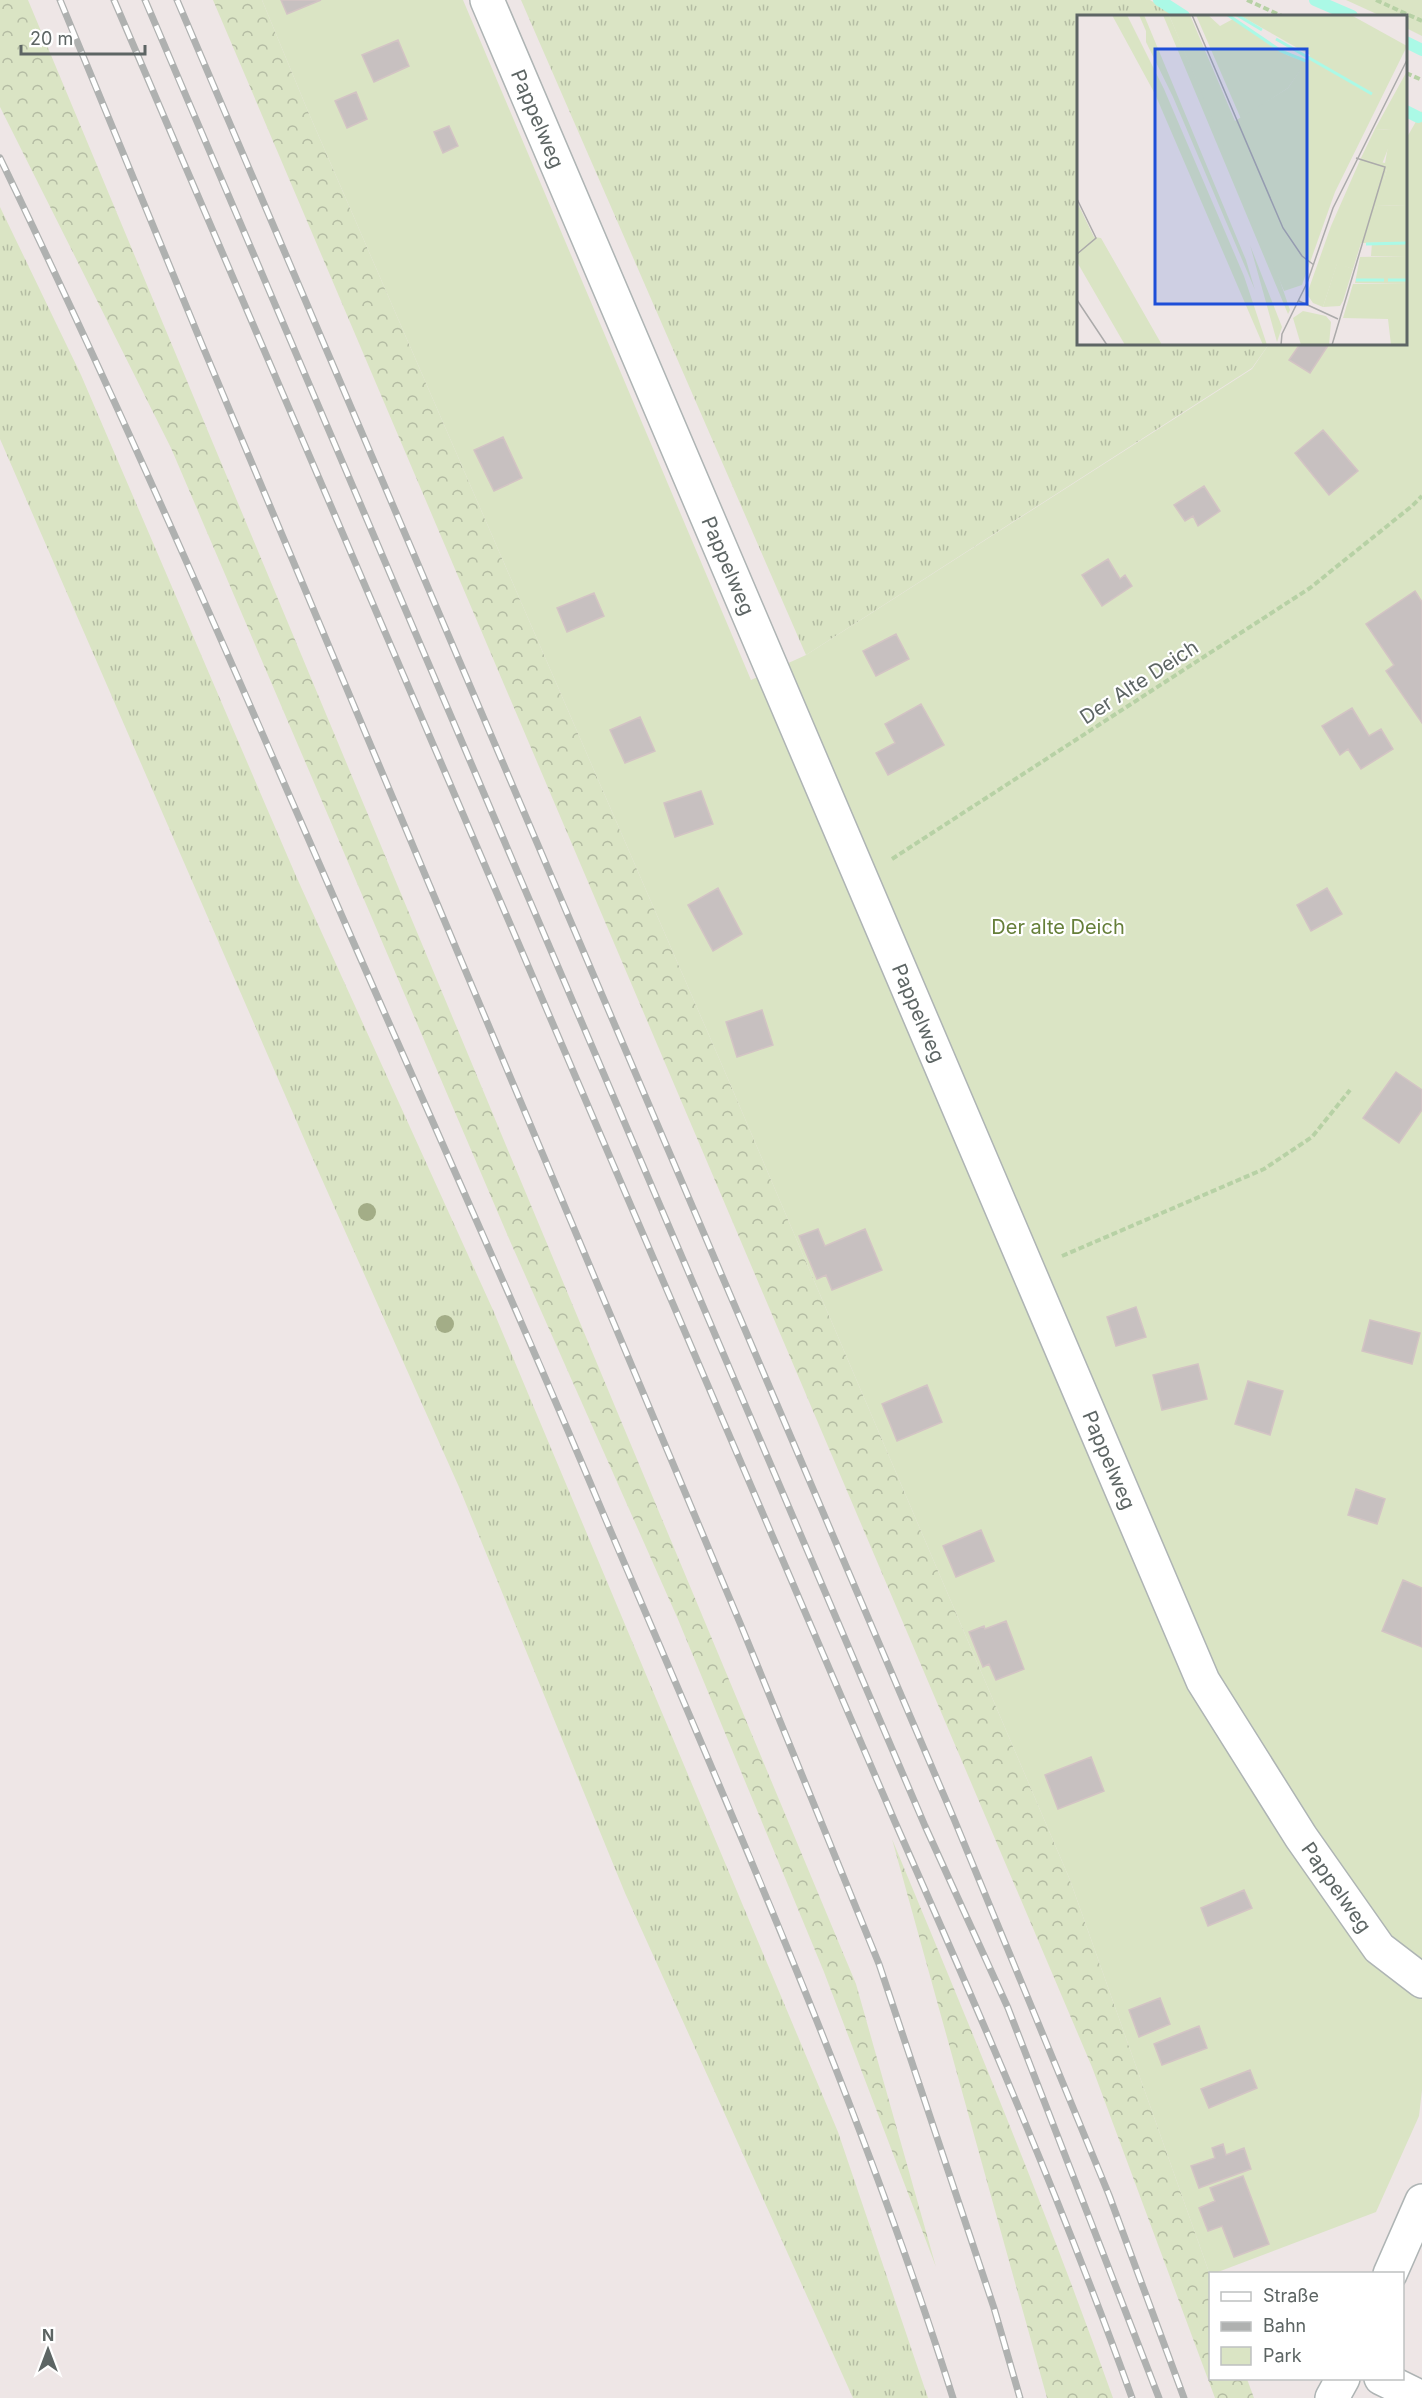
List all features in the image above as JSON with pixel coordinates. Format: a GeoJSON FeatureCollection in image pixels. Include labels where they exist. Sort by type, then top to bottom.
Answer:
{"type":"FeatureCollection","features":[{"type":"Feature","properties":{"kind":"street","name":"Pappelweg"},"geometry":{"type":"LineString","coordinates":[[487,0],[1203,1681],[1300,1837],[1379,1948],[1422,1981]]}},
{"type":"Feature","properties":{"kind":"street"},"geometry":{"type":"LineString","coordinates":[[1391,2272],[1422,2201]]}},
{"type":"Feature","properties":{"kind":"street"},"geometry":{"type":"LineString","coordinates":[[1332,2398],[1342,2380]]}},
{"type":"Feature","properties":{"kind":"street"},"geometry":{"type":"LineString","coordinates":[[1383,2380],[1422,2398]]}},
{"type":"Feature","properties":{"kind":"path"},"geometry":{"type":"LineString","coordinates":[[1247,0],[1280,15]]}},
{"type":"Feature","properties":{"kind":"path"},"geometry":{"type":"LineString","coordinates":[[1376,0],[1422,21]]}},
{"type":"Feature","properties":{"kind":"path"},"geometry":{"type":"LineString","coordinates":[[1407,73],[1422,80]]}},
{"type":"Feature","properties":{"kind":"path","name":"Der Alte Deich"},"geometry":{"type":"LineString","coordinates":[[862,879],[1310,588],[1422,496]]}},
{"type":"Feature","properties":{"kind":"path"},"geometry":{"type":"LineString","coordinates":[[1028,1270],[1264,1169],[1312,1137],[1350,1090]]}},
{"type":"Feature","properties":{"kind":"green space"},"geometry":{"type":"Polygon","coordinates":[[[0,0],[28,0],[856,1984],[936,2267],[824,1972],[677,1617],[510,1241],[171,448],[0,107],[0,0]]]}},
{"type":"Feature","properties":{"kind":"green space"},"geometry":{"type":"Polygon","coordinates":[[[213,0],[262,0],[307,109],[728,1079],[1070,1880],[1209,2272],[1209,2380],[1247,2380],[1254,2398],[1215,2398],[1092,2067],[213,0]]]}},
{"type":"Feature","properties":{"kind":"green space","name":"Der alte Deich"},"geometry":{"type":"Polygon","coordinates":[[[262,0],[463,0],[751,680],[806,655],[1252,369],[1268,345],[1407,345],[1407,137],[1422,111],[1422,2090],[1419,2116],[1376,2212],[1218,2272],[1209,2272],[1070,1880],[728,1079],[307,109],[262,0]]]}},
{"type":"Feature","properties":{"kind":"green space"},"geometry":{"type":"Polygon","coordinates":[[[521,0],[1150,0],[1173,15],[1077,15],[1077,345],[1268,345],[1252,368],[806,655],[521,0]]]}},
{"type":"Feature","properties":{"kind":"green space"},"geometry":{"type":"Polygon","coordinates":[[[1346,0],[1422,0],[1422,36],[1407,28],[1407,15],[1379,15],[1346,0]]]}},
{"type":"Feature","properties":{"kind":"green space"},"geometry":{"type":"Polygon","coordinates":[[[0,207],[81,375],[296,876],[493,1310],[838,2132],[928,2398],[853,2398],[625,1893],[459,1487],[312,1157],[0,439],[0,207]]]}},
{"type":"Feature","properties":{"kind":"green space"},"geometry":{"type":"Polygon","coordinates":[[[892,1839],[1034,2187],[1113,2398],[1047,2398],[892,1839]]]}},
{"type":"Feature","properties":{"kind":"building"},"geometry":{"type":"Polygon","coordinates":[[[281,0],[321,0],[287,14],[281,0]]]}},
{"type":"Feature","properties":{"kind":"building"},"geometry":{"type":"Polygon","coordinates":[[[398,40],[409,66],[374,82],[362,55],[398,40]]]}},
{"type":"Feature","properties":{"kind":"building"},"geometry":{"type":"Polygon","coordinates":[[[356,92],[367,119],[347,128],[335,101],[356,92]]]}},
{"type":"Feature","properties":{"kind":"building"},"geometry":{"type":"Polygon","coordinates":[[[449,126],[458,146],[443,153],[434,132],[449,126]]]}},
{"type":"Feature","properties":{"kind":"building"},"geometry":{"type":"Polygon","coordinates":[[[1299,345],[1328,345],[1310,373],[1289,360],[1299,345]]]}},
{"type":"Feature","properties":{"kind":"building"},"geometry":{"type":"Polygon","coordinates":[[[1323,430],[1358,471],[1329,495],[1295,453],[1323,430]]]}},
{"type":"Feature","properties":{"kind":"building"},"geometry":{"type":"Polygon","coordinates":[[[503,437],[522,478],[494,491],[474,450],[503,437]]]}},
{"type":"Feature","properties":{"kind":"building"},"geometry":{"type":"Polygon","coordinates":[[[1204,486],[1220,511],[1198,526],[1193,516],[1185,521],[1174,505],[1204,486]]]}},
{"type":"Feature","properties":{"kind":"building"},"geometry":{"type":"Polygon","coordinates":[[[1108,559],[1120,579],[1125,575],[1132,586],[1102,606],[1082,575],[1108,559]]]}},
{"type":"Feature","properties":{"kind":"building"},"geometry":{"type":"Polygon","coordinates":[[[1415,591],[1422,602],[1422,723],[1386,671],[1394,665],[1366,624],[1415,591]]]}},
{"type":"Feature","properties":{"kind":"building"},"geometry":{"type":"Polygon","coordinates":[[[594,593],[604,616],[567,632],[557,608],[594,593]]]}},
{"type":"Feature","properties":{"kind":"building"},"geometry":{"type":"Polygon","coordinates":[[[896,634],[909,659],[876,676],[863,651],[896,634]]]}},
{"type":"Feature","properties":{"kind":"building"},"geometry":{"type":"Polygon","coordinates":[[[921,704],[944,745],[888,775],[876,753],[895,743],[885,724],[921,704]]]}},
{"type":"Feature","properties":{"kind":"building"},"geometry":{"type":"Polygon","coordinates":[[[1352,708],[1369,736],[1381,729],[1393,749],[1361,769],[1348,749],[1340,755],[1322,726],[1352,708]]]}},
{"type":"Feature","properties":{"kind":"building"},"geometry":{"type":"Polygon","coordinates":[[[640,717],[655,751],[625,763],[610,730],[640,717]]]}},
{"type":"Feature","properties":{"kind":"building"},"geometry":{"type":"Polygon","coordinates":[[[701,791],[713,824],[675,837],[664,803],[701,791]]]}},
{"type":"Feature","properties":{"kind":"building"},"geometry":{"type":"Polygon","coordinates":[[[718,888],[742,934],[713,951],[688,905],[718,888]]]}},
{"type":"Feature","properties":{"kind":"building"},"geometry":{"type":"Polygon","coordinates":[[[1327,888],[1342,914],[1311,931],[1297,905],[1327,888]]]}},
{"type":"Feature","properties":{"kind":"building"},"geometry":{"type":"Polygon","coordinates":[[[762,1010],[773,1045],[737,1057],[726,1022],[762,1010]]]}},
{"type":"Feature","properties":{"kind":"building"},"geometry":{"type":"Polygon","coordinates":[[[1396,1072],[1422,1090],[1422,1110],[1399,1143],[1363,1118],[1396,1072]]]}},
{"type":"Feature","properties":{"kind":"building"},"geometry":{"type":"Polygon","coordinates":[[[818,1229],[825,1246],[865,1229],[882,1270],[832,1290],[826,1275],[817,1279],[799,1236],[818,1229]]]}},
{"type":"Feature","properties":{"kind":"building"},"geometry":{"type":"Polygon","coordinates":[[[1136,1307],[1146,1337],[1116,1346],[1107,1317],[1136,1307]]]}},
{"type":"Feature","properties":{"kind":"building"},"geometry":{"type":"Polygon","coordinates":[[[1370,1320],[1420,1333],[1412,1364],[1362,1351],[1370,1320]]]}},
{"type":"Feature","properties":{"kind":"building"},"geometry":{"type":"Polygon","coordinates":[[[1198,1364],[1207,1399],[1162,1410],[1153,1375],[1198,1364]]]}},
{"type":"Feature","properties":{"kind":"building"},"geometry":{"type":"Polygon","coordinates":[[[1248,1381],[1283,1391],[1270,1435],[1235,1424],[1248,1381]]]}},
{"type":"Feature","properties":{"kind":"building"},"geometry":{"type":"Polygon","coordinates":[[[927,1385],[942,1422],[897,1441],[882,1404],[927,1385]]]}},
{"type":"Feature","properties":{"kind":"building"},"geometry":{"type":"Polygon","coordinates":[[[1356,1489],[1385,1499],[1377,1524],[1348,1515],[1356,1489]]]}},
{"type":"Feature","properties":{"kind":"building"},"geometry":{"type":"Polygon","coordinates":[[[981,1530],[994,1561],[956,1577],[943,1546],[981,1530]]]}},
{"type":"Feature","properties":{"kind":"building"},"geometry":{"type":"Polygon","coordinates":[[[1403,1580],[1422,1588],[1422,1647],[1382,1631],[1403,1580]]]}},
{"type":"Feature","properties":{"kind":"building"},"geometry":{"type":"Polygon","coordinates":[[[1006,1621],[1024,1669],[996,1680],[989,1664],[983,1667],[969,1632],[1006,1621]]]}},
{"type":"Feature","properties":{"kind":"building"},"geometry":{"type":"Polygon","coordinates":[[[1091,1757],[1104,1791],[1058,1809],[1045,1775],[1091,1757]]]}},
{"type":"Feature","properties":{"kind":"building"},"geometry":{"type":"Polygon","coordinates":[[[1244,1890],[1252,1908],[1208,1926],[1201,1908],[1244,1890]]]}},
{"type":"Feature","properties":{"kind":"building"},"geometry":{"type":"Polygon","coordinates":[[[1160,1998],[1170,2024],[1139,2037],[1129,2010],[1160,1998]]]}},
{"type":"Feature","properties":{"kind":"building"},"geometry":{"type":"Polygon","coordinates":[[[1199,2026],[1207,2048],[1162,2065],[1154,2044],[1199,2026]]]}},
{"type":"Feature","properties":{"kind":"building"},"geometry":{"type":"Polygon","coordinates":[[[1250,2070],[1257,2088],[1209,2108],[1201,2089],[1250,2070]]]}},
{"type":"Feature","properties":{"kind":"building"},"geometry":{"type":"Polygon","coordinates":[[[1223,2144],[1226,2155],[1244,2148],[1251,2169],[1199,2188],[1191,2166],[1215,2158],[1212,2148],[1223,2144]]]}},
{"type":"Feature","properties":{"kind":"building"},"geometry":{"type":"Polygon","coordinates":[[[1243,2176],[1269,2244],[1234,2257],[1222,2226],[1208,2231],[1199,2208],[1215,2201],[1210,2188],[1243,2176]]]}},
{"type":"Feature","properties":{"kind":"waterway"},"geometry":{"type":"LineString","coordinates":[[1159,0],[1182,15]]}},
{"type":"Feature","properties":{"kind":"waterway"},"geometry":{"type":"LineString","coordinates":[[1315,0],[1350,15]]}},
{"type":"Feature","properties":{"kind":"waterway"},"geometry":{"type":"LineString","coordinates":[[1407,42],[1422,50]]}},
{"type":"Feature","properties":{"kind":"waterway"},"geometry":{"type":"LineString","coordinates":[[1407,112],[1418,117]]}},
{"type":"Feature","properties":{"kind":"railway"},"geometry":{"type":"LineString","coordinates":[[60,0],[203,347],[740,1623],[879,1964],[994,2308],[1020,2398]]}},
{"type":"Feature","properties":{"kind":"railway"},"geometry":{"type":"LineString","coordinates":[[114,0],[988,2036],[1077,2252],[1132,2398]]}},
{"type":"Feature","properties":{"kind":"railway"},"geometry":{"type":"LineString","coordinates":[[145,0],[925,1826],[1008,2008],[1159,2398]]}},
{"type":"Feature","properties":{"kind":"railway"},"geometry":{"type":"LineString","coordinates":[[177,0],[954,1819],[1109,2195],[1184,2398]]}},
{"type":"Feature","properties":{"kind":"railway"},"geometry":{"type":"LineString","coordinates":[[0,158],[136,449],[223,645],[537,1358],[692,1721],[831,2057],[915,2283],[953,2398]]}}]}
